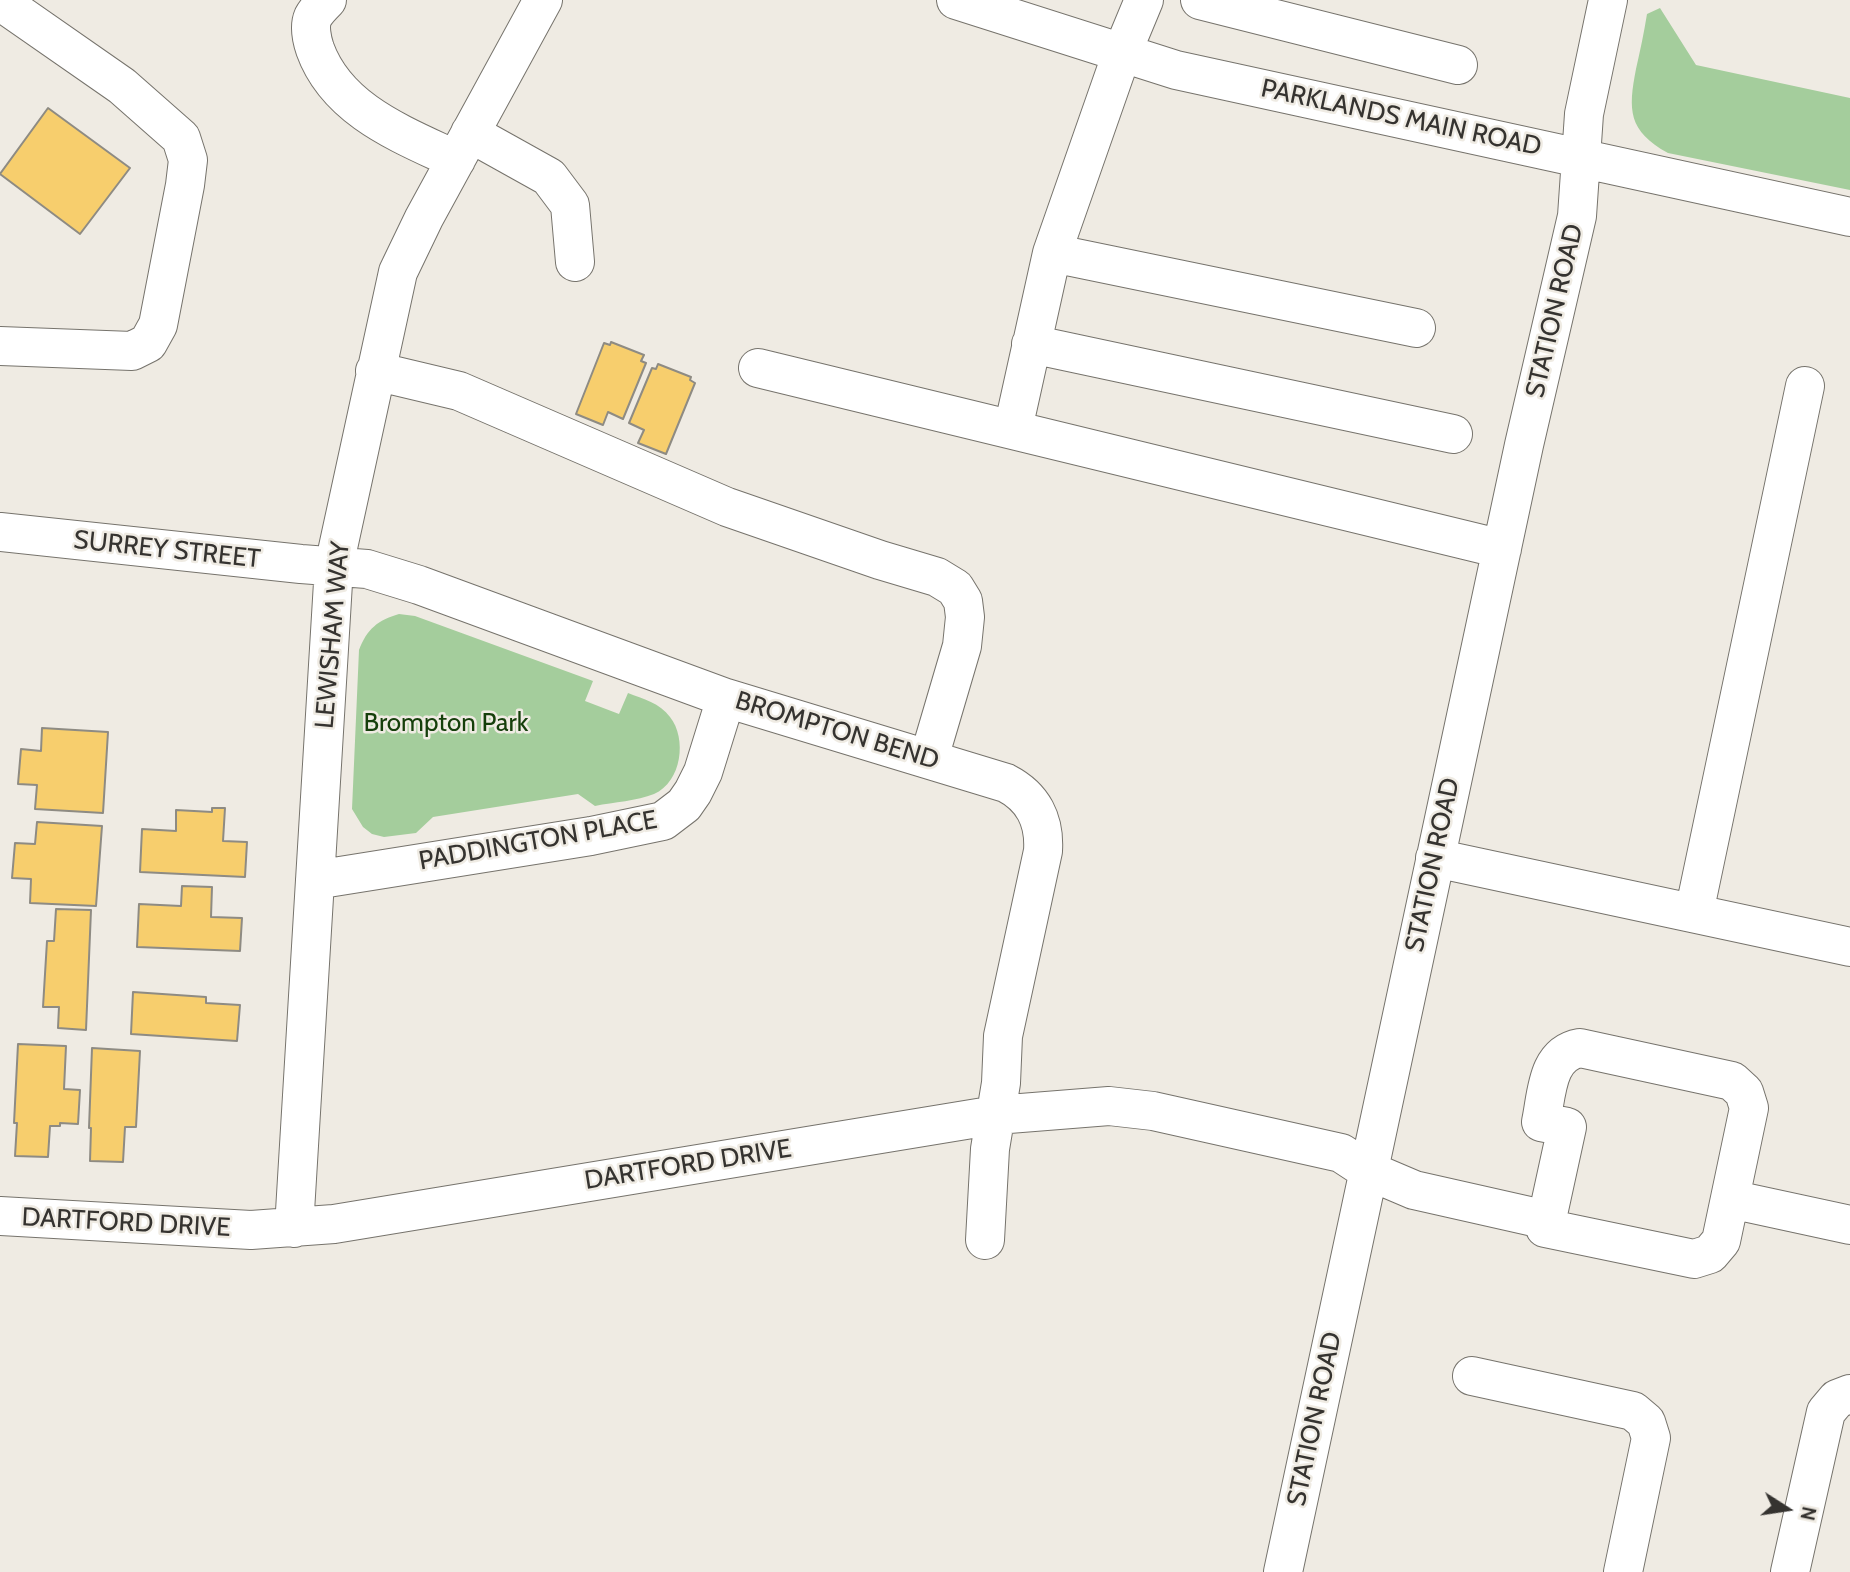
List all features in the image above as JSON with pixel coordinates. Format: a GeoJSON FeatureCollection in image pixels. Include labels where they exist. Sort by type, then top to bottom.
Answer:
{"type":"FeatureCollection","features":[{"type":"Feature","properties":{"kind":"street"},"geometry":{"type":"LineString","coordinates":[[327,0],[312,19],[312,39],[318,56],[338,90],[361,110],[395,131],[463,146],[549,177],[570,205],[575,262]]}},
{"type":"Feature","properties":{"kind":"street","name":"LEWISHAM WAY"},"geometry":{"type":"LineString","coordinates":[[294,1228],[334,566],[398,272],[424,218],[543,0]]}},
{"type":"Feature","properties":{"kind":"street","name":"PARKLANDS MAIN ROAD"},"geometry":{"type":"LineString","coordinates":[[956,0],[1176,70],[1850,217]]}},
{"type":"Feature","properties":{"kind":"street"},"geometry":{"type":"LineString","coordinates":[[1013,429],[1052,253],[1122,54],[1144,0]]}},
{"type":"Feature","properties":{"kind":"street"},"geometry":{"type":"LineString","coordinates":[[1200,0],[1458,65]]}},
{"type":"Feature","properties":{"kind":"street","name":"STATION ROAD"},"geometry":{"type":"LineString","coordinates":[[1283,1572],[1434,858],[1577,216],[1584,114],[1608,0]]}},
{"type":"Feature","properties":{"kind":"street"},"geometry":{"type":"LineString","coordinates":[[0,1],[122,86],[160,117],[181,138],[188,160],[158,325],[148,343],[132,351],[0,346]]}},
{"type":"Feature","properties":{"kind":"street"},"geometry":{"type":"LineString","coordinates":[[1052,253],[1416,328]]}},
{"type":"Feature","properties":{"kind":"street"},"geometry":{"type":"LineString","coordinates":[[1031,344],[1453,434]]}},
{"type":"Feature","properties":{"kind":"street"},"geometry":{"type":"LineString","coordinates":[[758,368],[1502,549]]}},
{"type":"Feature","properties":{"kind":"street"},"geometry":{"type":"LineString","coordinates":[[375,372],[459,391],[727,507],[937,577],[955,588],[963,601],[965,617],[962,646],[929,758]]}},
{"type":"Feature","properties":{"kind":"street"},"geometry":{"type":"LineString","coordinates":[[1694,913],[1805,386]]}},
{"type":"Feature","properties":{"kind":"street","name":"SURREY STREET"},"geometry":{"type":"LineString","coordinates":[[0,532],[334,566]]}},
{"type":"Feature","properties":{"kind":"street","name":"BROMPTON BEND"},"geometry":{"type":"LineString","coordinates":[[334,566],[367,569],[419,585],[726,698],[929,758],[1018,789],[1036,809],[1041,823],[1043,851],[1003,1036],[990,1149],[985,1240]]}},
{"type":"Feature","properties":{"kind":"street","name":"PADDINGTON PLACE"},"geometry":{"type":"LineString","coordinates":[[315,880],[591,836],[663,821],[684,805],[693,792],[703,772],[726,698]]}},
{"type":"Feature","properties":{"kind":"street"},"geometry":{"type":"LineString","coordinates":[[1434,858],[1850,947]]}},
{"type":"Feature","properties":{"kind":"street"},"geometry":{"type":"LineString","coordinates":[[1547,1220],[1567,1127],[1541,1122],[1553,1067],[1564,1053],[1580,1048],[1732,1081],[1739,1085],[1748,1100],[1749,1108],[1730,1199],[1850,1225]]}},
{"type":"Feature","properties":{"kind":"street","name":"DARTFORD DRIVE"},"geometry":{"type":"LineString","coordinates":[[0,1216],[251,1230],[294,1228],[334,1224],[996,1115],[1109,1106],[1153,1111],[1340,1153],[1367,1170],[1414,1190],[1547,1220],[1545,1228],[1694,1259],[1703,1258],[1717,1249],[1730,1199]]}},
{"type":"Feature","properties":{"kind":"street"},"geometry":{"type":"LineString","coordinates":[[1472,1376],[1633,1411],[1646,1422],[1651,1438],[1623,1572]]}},
{"type":"Feature","properties":{"kind":"street"},"geometry":{"type":"LineString","coordinates":[[1790,1572],[1826,1412],[1837,1399],[1850,1394]]}},
{"type":"Feature","properties":{"kind":"green space"},"geometry":{"type":"Polygon","coordinates":[[[1660,8],[1696,65],[1850,98],[1850,190],[1668,153],[1645,136],[1634,118],[1633,83],[1647,14],[1660,8]]]}},
{"type":"Feature","properties":{"kind":"green space","name":"Brompton Park"},"geometry":{"type":"Polygon","coordinates":[[[399,614],[415,616],[593,681],[585,701],[619,714],[628,693],[656,705],[670,717],[679,736],[679,759],[671,780],[654,794],[633,800],[595,806],[578,794],[433,817],[416,833],[384,837],[372,834],[363,827],[352,809],[359,650],[374,626],[399,614]]]}},
{"type":"Feature","properties":{"kind":"building"},"geometry":{"type":"Polygon","coordinates":[[[48,108],[130,168],[80,234],[0,174],[48,108]]]}},
{"type":"Feature","properties":{"kind":"building"},"geometry":{"type":"Polygon","coordinates":[[[611,342],[644,355],[641,361],[646,363],[623,419],[608,412],[603,425],[576,414],[604,343],[610,345],[611,342]]]}},
{"type":"Feature","properties":{"kind":"building"},"geometry":{"type":"Polygon","coordinates":[[[658,364],[691,377],[690,380],[695,383],[666,454],[638,443],[644,430],[629,423],[652,368],[656,369],[658,364]]]}},
{"type":"Feature","properties":{"kind":"building"},"geometry":{"type":"Polygon","coordinates":[[[42,728],[108,732],[103,813],[35,809],[37,785],[18,784],[21,749],[41,751],[42,728]]]}},
{"type":"Feature","properties":{"kind":"building"},"geometry":{"type":"Polygon","coordinates":[[[212,808],[225,808],[223,841],[247,842],[245,877],[140,872],[142,829],[176,831],[176,810],[212,812],[212,808]]]}},
{"type":"Feature","properties":{"kind":"building"},"geometry":{"type":"Polygon","coordinates":[[[37,822],[102,826],[96,906],[30,903],[31,879],[12,878],[15,843],[35,844],[37,822]]]}},
{"type":"Feature","properties":{"kind":"building"},"geometry":{"type":"Polygon","coordinates":[[[182,886],[212,887],[211,917],[242,918],[240,951],[137,947],[139,904],[181,906],[182,886]]]}},
{"type":"Feature","properties":{"kind":"building"},"geometry":{"type":"Polygon","coordinates":[[[56,909],[91,910],[86,1030],[58,1028],[59,1007],[43,1007],[47,941],[54,941],[56,909]]]}},
{"type":"Feature","properties":{"kind":"building"},"geometry":{"type":"Polygon","coordinates":[[[133,992],[206,997],[206,1003],[240,1005],[237,1041],[131,1034],[133,992]]]}},
{"type":"Feature","properties":{"kind":"building"},"geometry":{"type":"Polygon","coordinates":[[[18,1044],[66,1046],[64,1089],[80,1090],[78,1124],[60,1123],[60,1126],[50,1126],[48,1157],[15,1156],[18,1044]]]}},
{"type":"Feature","properties":{"kind":"building"},"geometry":{"type":"Polygon","coordinates":[[[92,1048],[140,1051],[136,1127],[125,1127],[123,1162],[90,1161],[92,1048]]]}}]}
